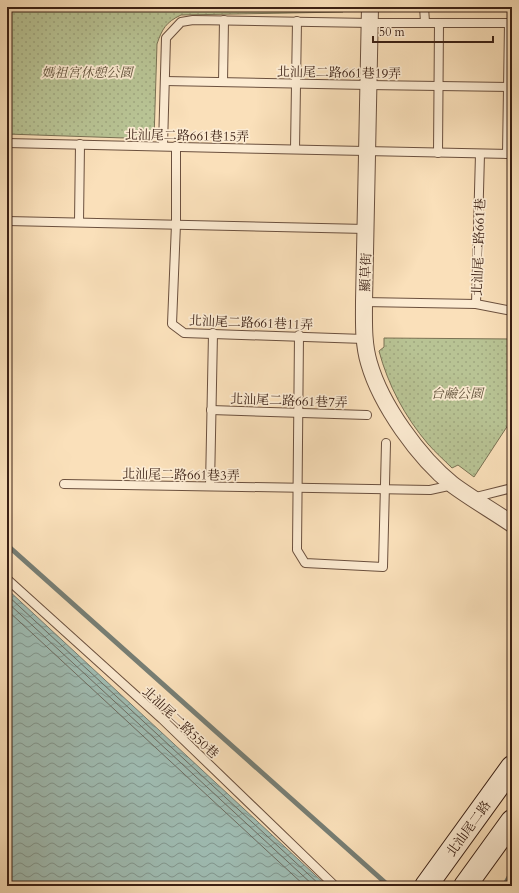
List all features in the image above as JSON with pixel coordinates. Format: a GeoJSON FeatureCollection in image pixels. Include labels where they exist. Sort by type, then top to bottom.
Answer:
{"type":"FeatureCollection","features":[{"type":"Feature","properties":{"kind":"street","name":"顯草街"},"geometry":{"type":"LineString","coordinates":[[370,15],[364,302],[364,338],[369,363],[378,388],[398,424],[430,464],[472,498]]}},
{"type":"Feature","properties":{"kind":"street"},"geometry":{"type":"LineString","coordinates":[[472,498],[512,524]]}},
{"type":"Feature","properties":{"kind":"street","name":"北汕尾二路"},"geometry":{"type":"LineString","coordinates":[[437,881],[512,767]]}},
{"type":"Feature","properties":{"kind":"street"},"geometry":{"type":"LineString","coordinates":[[437,881],[473,883],[512,821]]}},
{"type":"Feature","properties":{"kind":"lane"},"geometry":{"type":"LineString","coordinates":[[424,7],[425,22]]}},
{"type":"Feature","properties":{"kind":"lane"},"geometry":{"type":"LineString","coordinates":[[163,146],[166,38],[181,22],[194,20],[297,21],[370,15],[439,23],[510,23],[510,154],[367,152]]}},
{"type":"Feature","properties":{"kind":"lane"},"geometry":{"type":"LineString","coordinates":[[223,82],[224,20]]}},
{"type":"Feature","properties":{"kind":"lane"},"geometry":{"type":"LineString","coordinates":[[295,149],[297,21]]}},
{"type":"Feature","properties":{"kind":"lane"},"geometry":{"type":"LineString","coordinates":[[438,153],[439,23]]}},
{"type":"Feature","properties":{"kind":"lane","name":"北汕尾二路661巷19弄"},"geometry":{"type":"LineString","coordinates":[[165,81],[510,87]]}},
{"type":"Feature","properties":{"kind":"lane","name":"北汕尾二路661巷15弄"},"geometry":{"type":"LineString","coordinates":[[7,143],[176,146],[367,152]]}},
{"type":"Feature","properties":{"kind":"lane"},"geometry":{"type":"LineString","coordinates":[[79,222],[80,144]]}},
{"type":"Feature","properties":{"kind":"lane","name":"北汕尾二路661巷11弄"},"geometry":{"type":"LineString","coordinates":[[176,146],[176,224],[172,324],[184,333],[364,338]]}},
{"type":"Feature","properties":{"kind":"lane","name":"北汕尾二路661巷"},"geometry":{"type":"LineString","coordinates":[[480,154],[476,304],[512,311]]}},
{"type":"Feature","properties":{"kind":"lane"},"geometry":{"type":"LineString","coordinates":[[7,221],[366,229]]}},
{"type":"Feature","properties":{"kind":"lane"},"geometry":{"type":"LineString","coordinates":[[364,302],[476,304]]}},
{"type":"Feature","properties":{"kind":"lane"},"geometry":{"type":"LineString","coordinates":[[210,486],[213,334]]}},
{"type":"Feature","properties":{"kind":"lane"},"geometry":{"type":"LineString","coordinates":[[299,336],[296,550],[306,563],[383,567],[386,443]]}},
{"type":"Feature","properties":{"kind":"lane","name":"北汕尾二路661巷7弄"},"geometry":{"type":"LineString","coordinates":[[211,410],[367,415]]}},
{"type":"Feature","properties":{"kind":"lane","name":"北汕尾二路661巷3弄"},"geometry":{"type":"LineString","coordinates":[[64,484],[430,490],[453,484]]}},
{"type":"Feature","properties":{"kind":"lane"},"geometry":{"type":"LineString","coordinates":[[472,498],[512,488]]}},
{"type":"Feature","properties":{"kind":"lane","name":"北汕尾二路550巷"},"geometry":{"type":"LineString","coordinates":[[7,579],[162,719],[335,886]]}},
{"type":"Feature","properties":{"kind":"green space","name":"媽祖宮休憩公園"},"geometry":{"type":"Polygon","coordinates":[[[7,7],[343,7],[343,12],[181,15],[172,20],[165,26],[157,44],[154,139],[7,134],[7,7]]]}},
{"type":"Feature","properties":{"kind":"green space","name":"台鹼公園"},"geometry":{"type":"Polygon","coordinates":[[[384,338],[512,339],[512,419],[474,477],[458,465],[452,468],[428,444],[412,423],[392,388],[383,364],[379,351],[384,347],[384,338]]]}},
{"type":"Feature","properties":{"kind":"water"},"geometry":{"type":"Polygon","coordinates":[[[7,589],[327,886],[7,886],[7,589]]]}},
{"type":"Feature","properties":{"kind":"waterway"},"geometry":{"type":"LineString","coordinates":[[7,11],[10,7]]}},
{"type":"Feature","properties":{"kind":"waterway"},"geometry":{"type":"LineString","coordinates":[[7,545],[389,886]]}},
{"type":"Feature","properties":{"kind":"waterway"},"geometry":{"type":"LineString","coordinates":[[504,886],[512,872]]}}]}
